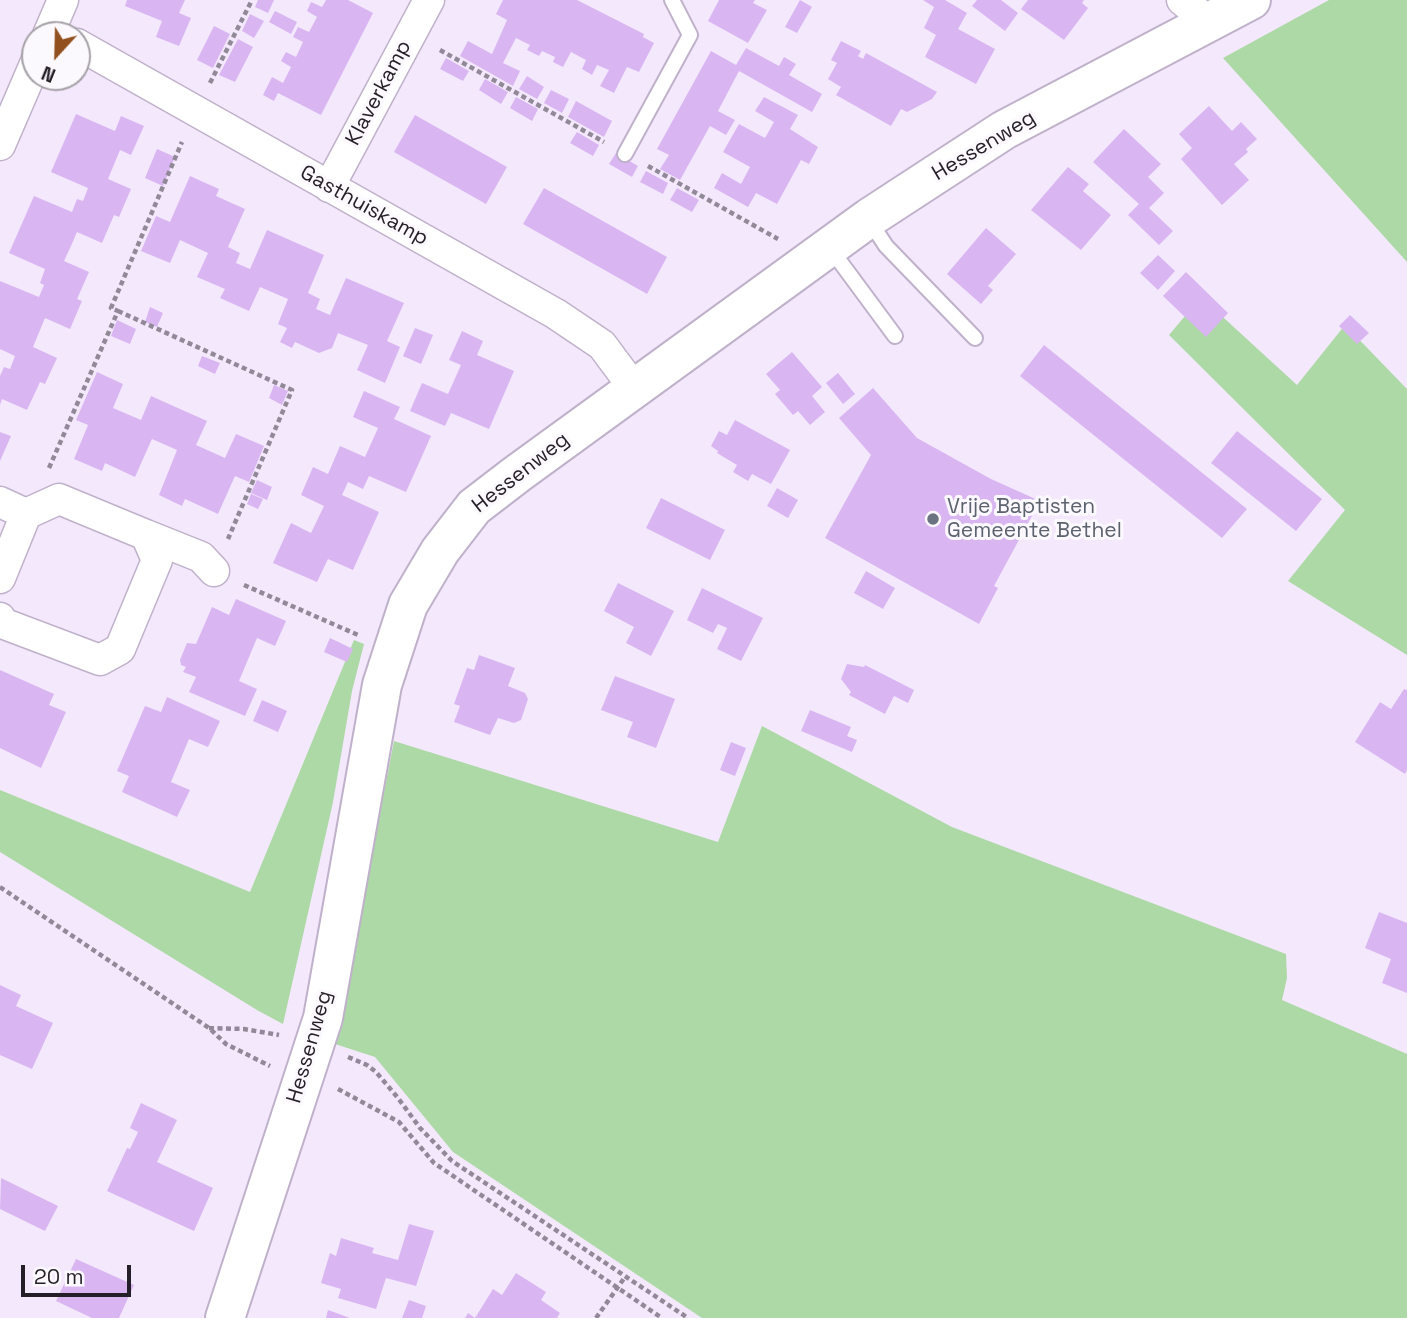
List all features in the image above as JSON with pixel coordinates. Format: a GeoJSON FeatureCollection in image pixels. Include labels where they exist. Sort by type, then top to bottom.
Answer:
{"type":"FeatureCollection","features":[{"type":"Feature","properties":{"kind":"main road","name":"Hessenweg"},"geometry":{"type":"LineString","coordinates":[[225,1318],[323,1018],[383,685],[408,606],[440,551],[474,507],[869,218],[1195,11],[1251,0]]}},
{"type":"Feature","properties":{"kind":"street"},"geometry":{"type":"LineString","coordinates":[[57,21],[63,0]]}},
{"type":"Feature","properties":{"kind":"street","name":"Klaverkamp"},"geometry":{"type":"LineString","coordinates":[[329,187],[429,0]]}},
{"type":"Feature","properties":{"kind":"street","name":"Gasthuiskamp"},"geometry":{"type":"LineString","coordinates":[[91,52],[556,314],[602,345],[634,388]]}},
{"type":"Feature","properties":{"kind":"street"},"geometry":{"type":"LineString","coordinates":[[0,145],[23,91]]}},
{"type":"Feature","properties":{"kind":"street"},"geometry":{"type":"LineString","coordinates":[[0,578],[13,508],[59,499],[201,557],[214,571]]}},
{"type":"Feature","properties":{"kind":"street"},"geometry":{"type":"LineString","coordinates":[[0,618],[2,623],[100,660],[120,649],[156,560],[146,535]]}},
{"type":"Feature","properties":{"kind":"lane"},"geometry":{"type":"LineString","coordinates":[[625,154],[690,35],[673,0]]}},
{"type":"Feature","properties":{"kind":"lane"},"geometry":{"type":"LineString","coordinates":[[869,218],[886,246],[975,338]]}},
{"type":"Feature","properties":{"kind":"lane"},"geometry":{"type":"LineString","coordinates":[[829,247],[895,336]]}},
{"type":"Feature","properties":{"kind":"path"},"geometry":{"type":"LineString","coordinates":[[252,0],[195,111],[111,308],[292,390],[214,571],[394,650]]}},
{"type":"Feature","properties":{"kind":"path"},"geometry":{"type":"LineString","coordinates":[[59,499],[45,477],[118,311]]}},
{"type":"Feature","properties":{"kind":"path"},"geometry":{"type":"LineString","coordinates":[[0,887],[209,1028]]}},
{"type":"Feature","properties":{"kind":"path"},"geometry":{"type":"LineString","coordinates":[[399,1122],[434,1163],[662,1318]]}},
{"type":"Feature","properties":{"kind":"path"},"geometry":{"type":"LineString","coordinates":[[420,1128],[452,1161],[688,1318]]}},
{"type":"Feature","properties":{"kind":"path"},"geometry":{"type":"LineString","coordinates":[[596,1318],[625,1277]]}},
{"type":"Feature","properties":{"kind":"green space"},"geometry":{"type":"Polygon","coordinates":[[[1329,0],[1407,0],[1407,262],[1223,58],[1329,0]]]}},
{"type":"Feature","properties":{"kind":"green space"},"geometry":{"type":"Polygon","coordinates":[[[1201,297],[1297,385],[1345,325],[1407,389],[1407,655],[1288,581],[1345,510],[1169,335],[1201,297]]]}},
{"type":"Feature","properties":{"kind":"green space"},"geometry":{"type":"Polygon","coordinates":[[[354,640],[364,644],[352,691],[333,802],[283,1024],[0,852],[0,790],[250,892],[354,640]]]}},
{"type":"Feature","properties":{"kind":"green space"},"geometry":{"type":"Polygon","coordinates":[[[762,726],[952,827],[1286,954],[1287,978],[1282,1000],[1407,1054],[1407,1318],[702,1318],[453,1152],[375,1057],[335,1044],[394,741],[718,842],[762,726]]]}},
{"type":"Feature","properties":{"kind":"building"},"geometry":{"type":"Polygon","coordinates":[[[127,0],[185,0],[179,13],[191,18],[179,46],[156,37],[162,21],[125,6],[127,0]]]}},
{"type":"Feature","properties":{"kind":"building"},"geometry":{"type":"Polygon","coordinates":[[[258,0],[274,0],[268,13],[255,7],[258,0]]]}},
{"type":"Feature","properties":{"kind":"building"},"geometry":{"type":"Polygon","coordinates":[[[326,0],[348,0],[373,13],[321,115],[278,93],[274,101],[263,95],[272,77],[283,83],[291,67],[281,61],[286,52],[296,57],[303,42],[293,37],[298,27],[309,32],[317,17],[307,11],[311,2],[322,7],[326,0]]]}},
{"type":"Feature","properties":{"kind":"building"},"geometry":{"type":"Polygon","coordinates":[[[503,0],[577,0],[644,34],[643,37],[654,43],[639,72],[627,67],[614,93],[600,86],[609,70],[597,65],[592,75],[582,69],[586,60],[571,52],[563,67],[553,62],[555,57],[542,51],[539,56],[527,50],[530,45],[516,38],[503,63],[520,71],[513,86],[460,56],[468,41],[492,54],[507,20],[496,14],[503,0]]]}},
{"type":"Feature","properties":{"kind":"building"},"geometry":{"type":"Polygon","coordinates":[[[719,0],[755,0],[753,3],[767,10],[748,43],[708,21],[719,0]]]}},
{"type":"Feature","properties":{"kind":"building"},"geometry":{"type":"Polygon","coordinates":[[[800,0],[812,7],[797,33],[785,27],[800,0]]]}},
{"type":"Feature","properties":{"kind":"building"},"geometry":{"type":"Polygon","coordinates":[[[923,0],[945,0],[967,13],[958,29],[995,49],[976,84],[925,57],[936,35],[924,28],[934,7],[923,0]]]}},
{"type":"Feature","properties":{"kind":"building"},"geometry":{"type":"Polygon","coordinates":[[[977,0],[1001,0],[1018,13],[1005,31],[972,6],[977,0]]]}},
{"type":"Feature","properties":{"kind":"building"},"geometry":{"type":"Polygon","coordinates":[[[1028,0],[1084,0],[1082,3],[1088,8],[1064,40],[1021,9],[1028,0]]]}},
{"type":"Feature","properties":{"kind":"building"},"geometry":{"type":"Polygon","coordinates":[[[275,11],[297,22],[291,34],[269,22],[275,11]]]}},
{"type":"Feature","properties":{"kind":"building"},"geometry":{"type":"Polygon","coordinates":[[[250,14],[264,21],[254,38],[242,31],[250,14]]]}},
{"type":"Feature","properties":{"kind":"building"},"geometry":{"type":"Polygon","coordinates":[[[214,26],[230,34],[213,68],[197,60],[214,26]]]}},
{"type":"Feature","properties":{"kind":"building"},"geometry":{"type":"Polygon","coordinates":[[[238,39],[253,47],[235,82],[219,75],[238,39]]]}},
{"type":"Feature","properties":{"kind":"building"},"geometry":{"type":"Polygon","coordinates":[[[841,41],[861,51],[858,56],[863,59],[866,53],[937,92],[932,99],[907,112],[901,109],[891,126],[836,95],[841,87],[828,79],[837,63],[831,60],[841,41]]]}},
{"type":"Feature","properties":{"kind":"building"},"geometry":{"type":"Polygon","coordinates":[[[746,48],[779,66],[784,57],[796,64],[789,75],[822,94],[812,112],[739,71],[718,111],[735,120],[726,135],[710,126],[680,180],[660,169],[669,155],[657,149],[711,51],[736,65],[746,48]]]}},
{"type":"Feature","properties":{"kind":"building"},"geometry":{"type":"Polygon","coordinates":[[[446,58],[469,71],[463,81],[440,69],[446,58]]]}},
{"type":"Feature","properties":{"kind":"building"},"geometry":{"type":"Polygon","coordinates":[[[527,76],[544,87],[537,99],[519,89],[527,76]]]}},
{"type":"Feature","properties":{"kind":"building"},"geometry":{"type":"Polygon","coordinates":[[[485,79],[508,92],[501,104],[479,90],[485,79]]]}},
{"type":"Feature","properties":{"kind":"building"},"geometry":{"type":"Polygon","coordinates":[[[551,90],[569,99],[562,113],[544,103],[551,90]]]}},
{"type":"Feature","properties":{"kind":"building"},"geometry":{"type":"Polygon","coordinates":[[[516,97],[538,109],[532,121],[510,108],[516,97]]]}},
{"type":"Feature","properties":{"kind":"building"},"geometry":{"type":"Polygon","coordinates":[[[764,97],[798,115],[790,129],[818,147],[809,164],[801,160],[777,204],[756,193],[748,207],[714,188],[722,173],[741,184],[750,167],[723,152],[739,124],[765,138],[774,122],[755,111],[764,97]]]}},
{"type":"Feature","properties":{"kind":"building"},"geometry":{"type":"Polygon","coordinates":[[[576,101],[612,121],[604,137],[568,117],[576,101]]]}},
{"type":"Feature","properties":{"kind":"building"},"geometry":{"type":"Polygon","coordinates":[[[1209,106],[1232,131],[1241,122],[1257,139],[1246,149],[1248,152],[1234,164],[1249,180],[1222,205],[1181,159],[1192,148],[1179,134],[1209,106]]]}},
{"type":"Feature","properties":{"kind":"building"},"geometry":{"type":"Polygon","coordinates":[[[76,114],[115,131],[121,116],[144,126],[131,155],[120,150],[108,179],[131,189],[119,217],[114,215],[102,243],[77,232],[64,261],[89,272],[77,299],[82,301],[70,329],[45,318],[33,347],[57,358],[45,384],[40,382],[27,410],[2,399],[0,405],[0,376],[4,367],[10,369],[15,356],[0,349],[0,281],[39,297],[44,285],[40,283],[45,269],[9,253],[34,196],[72,212],[77,199],[83,201],[88,188],[51,172],[76,114]]]}},
{"type":"Feature","properties":{"kind":"building"},"geometry":{"type":"Polygon","coordinates":[[[415,115],[507,167],[486,204],[394,152],[415,115]]]}},
{"type":"Feature","properties":{"kind":"building"},"geometry":{"type":"Polygon","coordinates":[[[1124,129],[1161,164],[1148,177],[1164,193],[1149,208],[1173,231],[1159,245],[1128,215],[1139,204],[1093,162],[1124,129]]]}},
{"type":"Feature","properties":{"kind":"building"},"geometry":{"type":"Polygon","coordinates":[[[577,132],[599,145],[593,156],[570,143],[577,132]]]}},
{"type":"Feature","properties":{"kind":"building"},"geometry":{"type":"Polygon","coordinates":[[[157,149],[175,157],[163,186],[145,178],[157,149]]]}},
{"type":"Feature","properties":{"kind":"building"},"geometry":{"type":"Polygon","coordinates":[[[616,153],[638,166],[632,177],[609,164],[616,153]]]}},
{"type":"Feature","properties":{"kind":"building"},"geometry":{"type":"Polygon","coordinates":[[[1068,167],[1089,184],[1083,191],[1111,215],[1081,250],[1031,210],[1068,167]]]}},
{"type":"Feature","properties":{"kind":"building"},"geometry":{"type":"Polygon","coordinates":[[[646,171],[668,183],[663,194],[640,182],[646,171]]]}},
{"type":"Feature","properties":{"kind":"building"},"geometry":{"type":"Polygon","coordinates":[[[190,176],[219,189],[216,196],[245,209],[228,247],[240,253],[236,263],[250,269],[267,230],[324,255],[308,293],[320,299],[316,309],[330,315],[346,278],[404,303],[387,341],[400,347],[385,383],[357,370],[368,345],[338,333],[332,348],[319,353],[295,342],[292,348],[280,342],[287,328],[278,324],[288,299],[260,287],[249,311],[220,298],[225,289],[197,277],[208,253],[180,240],[170,263],[141,251],[156,216],[170,222],[190,176]]]}},
{"type":"Feature","properties":{"kind":"building"},"geometry":{"type":"Polygon","coordinates":[[[544,188],[667,257],[647,294],[523,224],[544,188]]]}},
{"type":"Feature","properties":{"kind":"building"},"geometry":{"type":"Polygon","coordinates":[[[677,188],[699,200],[692,212],[670,200],[677,188]]]}},
{"type":"Feature","properties":{"kind":"building"},"geometry":{"type":"Polygon","coordinates":[[[986,228],[1016,254],[988,286],[993,290],[981,304],[947,274],[986,228]]]}},
{"type":"Feature","properties":{"kind":"building"},"geometry":{"type":"Polygon","coordinates":[[[1158,255],[1175,271],[1158,290],[1140,273],[1158,255]]]}},
{"type":"Feature","properties":{"kind":"building"},"geometry":{"type":"Polygon","coordinates":[[[1186,272],[1228,313],[1206,337],[1163,296],[1186,272]]]}},
{"type":"Feature","properties":{"kind":"building"},"geometry":{"type":"Polygon","coordinates":[[[150,307],[163,313],[157,327],[145,322],[150,307]]]}},
{"type":"Feature","properties":{"kind":"building"},"geometry":{"type":"Polygon","coordinates":[[[1350,315],[1369,333],[1357,344],[1339,326],[1350,315]]]}},
{"type":"Feature","properties":{"kind":"building"},"geometry":{"type":"Polygon","coordinates":[[[117,320],[136,329],[130,344],[111,336],[117,320]]]}},
{"type":"Feature","properties":{"kind":"building"},"geometry":{"type":"Polygon","coordinates":[[[415,328],[433,335],[421,364],[403,356],[415,328]]]}},
{"type":"Feature","properties":{"kind":"building"},"geometry":{"type":"Polygon","coordinates":[[[462,331],[483,341],[477,355],[514,371],[489,429],[451,413],[445,426],[410,411],[422,383],[448,394],[461,365],[449,360],[462,331]]]}},
{"type":"Feature","properties":{"kind":"building"},"geometry":{"type":"Polygon","coordinates":[[[1044,345],[1247,509],[1222,538],[1020,376],[1044,345]]]}},
{"type":"Feature","properties":{"kind":"building"},"geometry":{"type":"Polygon","coordinates":[[[792,352],[822,387],[812,396],[825,412],[810,425],[798,411],[793,415],[775,394],[780,390],[766,374],[792,352]]]}},
{"type":"Feature","properties":{"kind":"building"},"geometry":{"type":"Polygon","coordinates":[[[202,356],[220,363],[215,374],[198,366],[202,356]]]}},
{"type":"Feature","properties":{"kind":"building"},"geometry":{"type":"Polygon","coordinates":[[[97,372],[123,384],[113,408],[141,420],[151,396],[207,421],[196,445],[225,458],[236,434],[264,446],[249,482],[235,476],[218,514],[185,499],[182,506],[159,495],[177,450],[152,439],[135,477],[105,463],[102,471],[74,459],[88,425],[76,420],[97,372]]]}},
{"type":"Feature","properties":{"kind":"building"},"geometry":{"type":"Polygon","coordinates":[[[838,373],[855,394],[843,404],[826,383],[838,373]]]}},
{"type":"Feature","properties":{"kind":"building"},"geometry":{"type":"Polygon","coordinates":[[[274,385],[288,391],[282,405],[269,398],[274,385]]]}},
{"type":"Feature","properties":{"kind":"building","name":"Vrije Baptisten Gemeente Bethel"},"geometry":{"type":"Polygon","coordinates":[[[873,388],[917,438],[991,479],[1040,501],[994,586],[998,588],[979,624],[825,538],[871,455],[839,418],[873,388]]]}},
{"type":"Feature","properties":{"kind":"building"},"geometry":{"type":"Polygon","coordinates":[[[364,391],[400,407],[394,419],[431,436],[406,492],[369,476],[363,489],[348,482],[342,495],[379,512],[353,570],[328,559],[317,582],[273,563],[291,523],[311,533],[324,506],[301,495],[313,467],[328,474],[340,446],[365,457],[378,428],[353,417],[364,391]]]}},
{"type":"Feature","properties":{"kind":"building"},"geometry":{"type":"Polygon","coordinates":[[[735,420],[790,450],[771,484],[752,474],[748,481],[733,472],[737,465],[717,453],[711,446],[719,431],[727,435],[735,420]]]}},
{"type":"Feature","properties":{"kind":"building"},"geometry":{"type":"Polygon","coordinates":[[[1237,431],[1322,499],[1296,531],[1211,463],[1237,431]]]}},
{"type":"Feature","properties":{"kind":"building"},"geometry":{"type":"Polygon","coordinates":[[[0,432],[11,436],[0,461],[0,432]]]}},
{"type":"Feature","properties":{"kind":"building"},"geometry":{"type":"Polygon","coordinates":[[[257,480],[272,487],[267,500],[251,493],[257,480]]]}},
{"type":"Feature","properties":{"kind":"building"},"geometry":{"type":"Polygon","coordinates":[[[777,488],[798,500],[788,518],[767,506],[777,488]]]}},
{"type":"Feature","properties":{"kind":"building"},"geometry":{"type":"Polygon","coordinates":[[[251,494],[263,499],[258,509],[247,504],[251,494]]]}},
{"type":"Feature","properties":{"kind":"building"},"geometry":{"type":"Polygon","coordinates":[[[661,498],[725,530],[710,560],[646,528],[661,498]]]}},
{"type":"Feature","properties":{"kind":"building"},"geometry":{"type":"Polygon","coordinates":[[[866,571],[895,588],[883,609],[854,593],[866,571]]]}},
{"type":"Feature","properties":{"kind":"building"},"geometry":{"type":"Polygon","coordinates":[[[618,583],[674,611],[651,656],[626,643],[634,627],[604,611],[618,583]]]}},
{"type":"Feature","properties":{"kind":"building"},"geometry":{"type":"Polygon","coordinates":[[[702,588],[763,618],[741,661],[717,649],[727,628],[718,624],[713,633],[687,620],[702,588]]]}},
{"type":"Feature","properties":{"kind":"building"},"geometry":{"type":"Polygon","coordinates":[[[236,599],[286,621],[275,646],[257,638],[239,681],[257,689],[245,716],[189,692],[196,677],[183,672],[186,667],[181,665],[180,660],[187,643],[196,644],[212,607],[229,615],[236,599]]]}},
{"type":"Feature","properties":{"kind":"building"},"geometry":{"type":"Polygon","coordinates":[[[330,638],[353,649],[347,662],[324,652],[330,638]]]}},
{"type":"Feature","properties":{"kind":"building"},"geometry":{"type":"Polygon","coordinates":[[[479,655],[515,668],[508,686],[525,693],[528,699],[521,720],[514,723],[498,718],[490,735],[454,722],[460,706],[454,704],[467,668],[474,670],[479,655]]]}},
{"type":"Feature","properties":{"kind":"building"},"geometry":{"type":"Polygon","coordinates":[[[847,664],[865,665],[914,690],[908,703],[894,696],[885,714],[849,695],[851,692],[841,679],[847,664]]]}},
{"type":"Feature","properties":{"kind":"building"},"geometry":{"type":"Polygon","coordinates":[[[0,670],[54,694],[49,705],[66,712],[41,768],[0,748],[0,670]]]}},
{"type":"Feature","properties":{"kind":"building"},"geometry":{"type":"Polygon","coordinates":[[[615,676],[675,699],[656,748],[627,737],[633,722],[601,710],[615,676]]]}},
{"type":"Feature","properties":{"kind":"building"},"geometry":{"type":"Polygon","coordinates":[[[1404,689],[1407,690],[1405,774],[1355,742],[1380,702],[1391,709],[1404,689]]]}},
{"type":"Feature","properties":{"kind":"building"},"geometry":{"type":"Polygon","coordinates":[[[167,697],[220,721],[208,747],[189,739],[171,782],[190,790],[177,817],[122,792],[129,776],[117,771],[145,706],[161,712],[167,697]]]}},
{"type":"Feature","properties":{"kind":"building"},"geometry":{"type":"Polygon","coordinates":[[[262,700],[287,711],[278,732],[253,721],[262,700]]]}},
{"type":"Feature","properties":{"kind":"building"},"geometry":{"type":"Polygon","coordinates":[[[810,710],[851,727],[847,736],[857,740],[852,752],[801,731],[810,710]]]}},
{"type":"Feature","properties":{"kind":"building"},"geometry":{"type":"Polygon","coordinates":[[[731,742],[746,748],[735,776],[720,770],[731,742]]]}},
{"type":"Feature","properties":{"kind":"building"},"geometry":{"type":"Polygon","coordinates":[[[1379,912],[1407,923],[1407,993],[1382,983],[1391,959],[1365,948],[1379,912]]]}},
{"type":"Feature","properties":{"kind":"building"},"geometry":{"type":"Polygon","coordinates":[[[0,985],[21,995],[16,1006],[53,1023],[32,1069],[0,1055],[0,985]]]}},
{"type":"Feature","properties":{"kind":"building"},"geometry":{"type":"Polygon","coordinates":[[[141,1103],[177,1120],[157,1162],[213,1188],[194,1231],[107,1191],[127,1148],[130,1149],[138,1132],[130,1128],[141,1103]]]}},
{"type":"Feature","properties":{"kind":"building"},"geometry":{"type":"Polygon","coordinates":[[[1,1178],[58,1206],[45,1231],[0,1209],[1,1178]]]}},
{"type":"Feature","properties":{"kind":"building"},"geometry":{"type":"Polygon","coordinates":[[[409,1224],[434,1231],[416,1286],[386,1278],[376,1309],[338,1298],[341,1289],[321,1283],[330,1253],[336,1256],[341,1238],[374,1248],[372,1253],[398,1260],[409,1224]]]}},
{"type":"Feature","properties":{"kind":"building"},"geometry":{"type":"Polygon","coordinates":[[[76,1259],[134,1285],[119,1318],[92,1318],[56,1301],[76,1259]]]}},
{"type":"Feature","properties":{"kind":"building"},"geometry":{"type":"Polygon","coordinates":[[[516,1273],[546,1292],[541,1300],[560,1313],[557,1318],[475,1318],[493,1289],[502,1295],[516,1273]]]}},
{"type":"Feature","properties":{"kind":"building"},"geometry":{"type":"Polygon","coordinates":[[[409,1300],[426,1306],[422,1318],[402,1318],[409,1300]]]}},
{"type":"Feature","properties":{"kind":"building"},"geometry":{"type":"Polygon","coordinates":[[[328,1310],[350,1318],[326,1318],[328,1310]]]}},
{"type":"Feature","properties":{"kind":"place","name":"Vrije Baptisten Gemeente Bethel"},"geometry":{"type":"Point","coordinates":[933,519]}}]}
